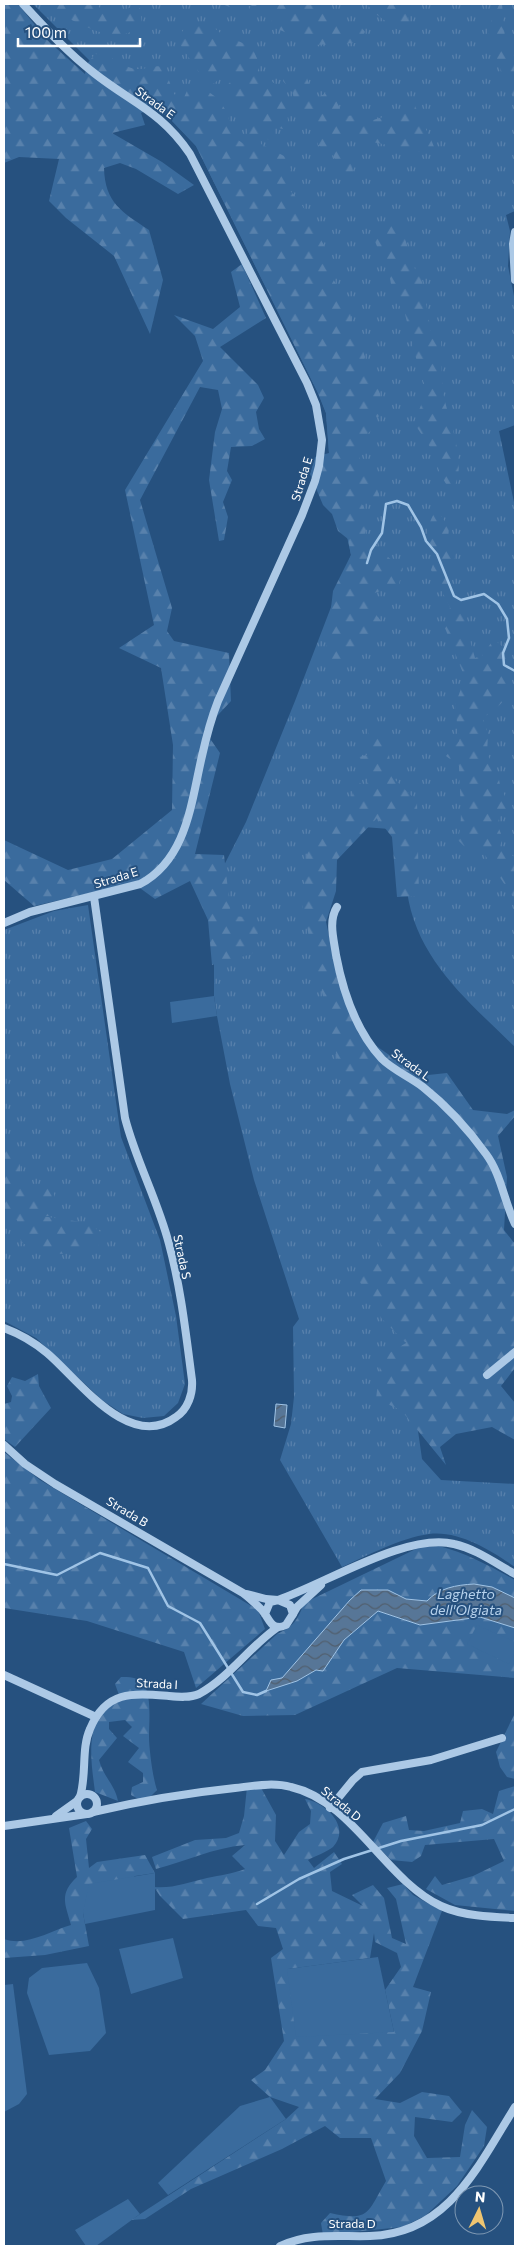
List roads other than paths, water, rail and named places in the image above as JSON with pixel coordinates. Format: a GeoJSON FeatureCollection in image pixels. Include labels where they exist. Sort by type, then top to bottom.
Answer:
{"type":"FeatureCollection","features":[{"type":"Feature","properties":{"kind":"street","name":"Strada E"},"geometry":{"type":"LineString","coordinates":[[4,923],[30,912],[131,888],[148,880],[168,861],[181,838],[218,700],[302,515],[320,466],[322,440],[316,405],[307,383],[190,154],[178,136],[152,112],[88,68],[23,4]]}},
{"type":"Feature","properties":{"kind":"street"},"geometry":{"type":"LineString","coordinates":[[515,232],[515,277]]}},
{"type":"Feature","properties":{"kind":"street","name":"Strada S"},"geometry":{"type":"LineString","coordinates":[[4,1328],[23,1336],[41,1348],[99,1403],[126,1421],[146,1426],[163,1424],[178,1416],[189,1401],[192,1380],[169,1244],[156,1203],[132,1146],[124,1118],[94,897]]}},
{"type":"Feature","properties":{"kind":"street","name":"Strada L"},"geometry":{"type":"LineString","coordinates":[[337,907],[332,917],[336,952],[346,996],[354,1016],[384,1060],[428,1091],[461,1123],[484,1152],[496,1172],[515,1224]]}},
{"type":"Feature","properties":{"kind":"street"},"geometry":{"type":"LineString","coordinates":[[487,1375],[515,1352]]}},
{"type":"Feature","properties":{"kind":"street","name":"Strada B"},"geometry":{"type":"LineString","coordinates":[[4,1445],[55,1484],[243,1593],[278,1600]]}},
{"type":"Feature","properties":{"kind":"street"},"geometry":{"type":"LineString","coordinates":[[261,1639],[266,1624],[265,1616],[270,1602],[329,1579],[399,1548],[432,1541],[468,1548],[515,1574]]}},
{"type":"Feature","properties":{"kind":"street"},"geometry":{"type":"LineString","coordinates":[[265,1616],[270,1624],[278,1627],[290,1622],[297,1607],[329,1579]]}},
{"type":"Feature","properties":{"kind":"street","name":"Strada B"},"geometry":{"type":"LineString","coordinates":[[243,1593],[265,1616]]}},
{"type":"Feature","properties":{"kind":"street"},"geometry":{"type":"LineString","coordinates":[[278,1600],[290,1605],[293,1614]]}},
{"type":"Feature","properties":{"kind":"street","name":"Strada I"},"geometry":{"type":"LineString","coordinates":[[78,1799],[85,1772],[85,1751],[89,1731],[106,1705],[120,1696],[131,1694],[194,1696],[216,1682],[261,1639],[278,1627]]}},
{"type":"Feature","properties":{"kind":"street"},"geometry":{"type":"LineString","coordinates":[[4,1675],[96,1718]]}},
{"type":"Feature","properties":{"kind":"street"},"geometry":{"type":"LineString","coordinates":[[330,1808],[362,1772],[431,1760],[502,1738]]}},
{"type":"Feature","properties":{"kind":"street","name":"Strada I"},"geometry":{"type":"LineString","coordinates":[[85,1772],[95,1798]]}},
{"type":"Feature","properties":{"kind":"street","name":"Strada D"},"geometry":{"type":"LineString","coordinates":[[4,1826],[90,1813],[125,1804],[217,1790],[275,1785],[304,1791],[330,1808],[413,1888],[441,1906],[465,1913],[515,1918]]}},
{"type":"Feature","properties":{"kind":"street"},"geometry":{"type":"LineString","coordinates":[[85,1794],[95,1798],[97,1806],[90,1813],[78,1809],[78,1799],[85,1794]]}},
{"type":"Feature","properties":{"kind":"street","name":"Strada D"},"geometry":{"type":"LineString","coordinates":[[95,1798],[108,1804],[125,1804]]}},
{"type":"Feature","properties":{"kind":"street","name":"Strada D"},"geometry":{"type":"LineString","coordinates":[[35,1822],[62,1814],[78,1799]]}},
{"type":"Feature","properties":{"kind":"street","name":"Strada D"},"geometry":{"type":"LineString","coordinates":[[280,2246],[314,2236],[376,2236],[417,2226],[447,2206],[469,2179],[515,2107]]}},
{"type":"Feature","properties":{"kind":"street"},"geometry":{"type":"LineString","coordinates":[[376,2236],[376,2246]]}},
{"type":"Feature","properties":{"kind":"water"},"geometry":{"type":"Polygon","coordinates":[[[276,1404],[287,1405],[285,1428],[274,1426],[276,1404]]]}},
{"type":"Feature","properties":{"kind":"water","name":"Laghetto dell'Olgiata"},"geometry":{"type":"Polygon","coordinates":[[[474,1584],[492,1587],[515,1598],[515,1628],[480,1617],[420,1625],[378,1611],[344,1640],[323,1671],[316,1670],[297,1681],[266,1691],[271,1680],[282,1678],[350,1600],[361,1590],[388,1590],[406,1599],[427,1601],[437,1593],[448,1588],[474,1584]]]}},
{"type":"Feature","properties":{"kind":"waterway"},"geometry":{"type":"LineString","coordinates":[[367,563],[371,550],[382,533],[386,504],[397,501],[408,505],[421,527],[426,541],[437,554],[454,596],[461,600],[484,594],[498,604],[507,619],[509,638],[503,653],[504,665],[515,671]]}},
{"type":"Feature","properties":{"kind":"waterway"},"geometry":{"type":"LineString","coordinates":[[4,1564],[57,1575],[100,1553],[148,1568],[168,1606],[200,1623],[243,1692],[257,1695],[266,1691]]}},
{"type":"Feature","properties":{"kind":"waterway"},"geometry":{"type":"LineString","coordinates":[[257,1904],[299,1879],[344,1859],[401,1841],[482,1825],[515,1809]]}}]}
